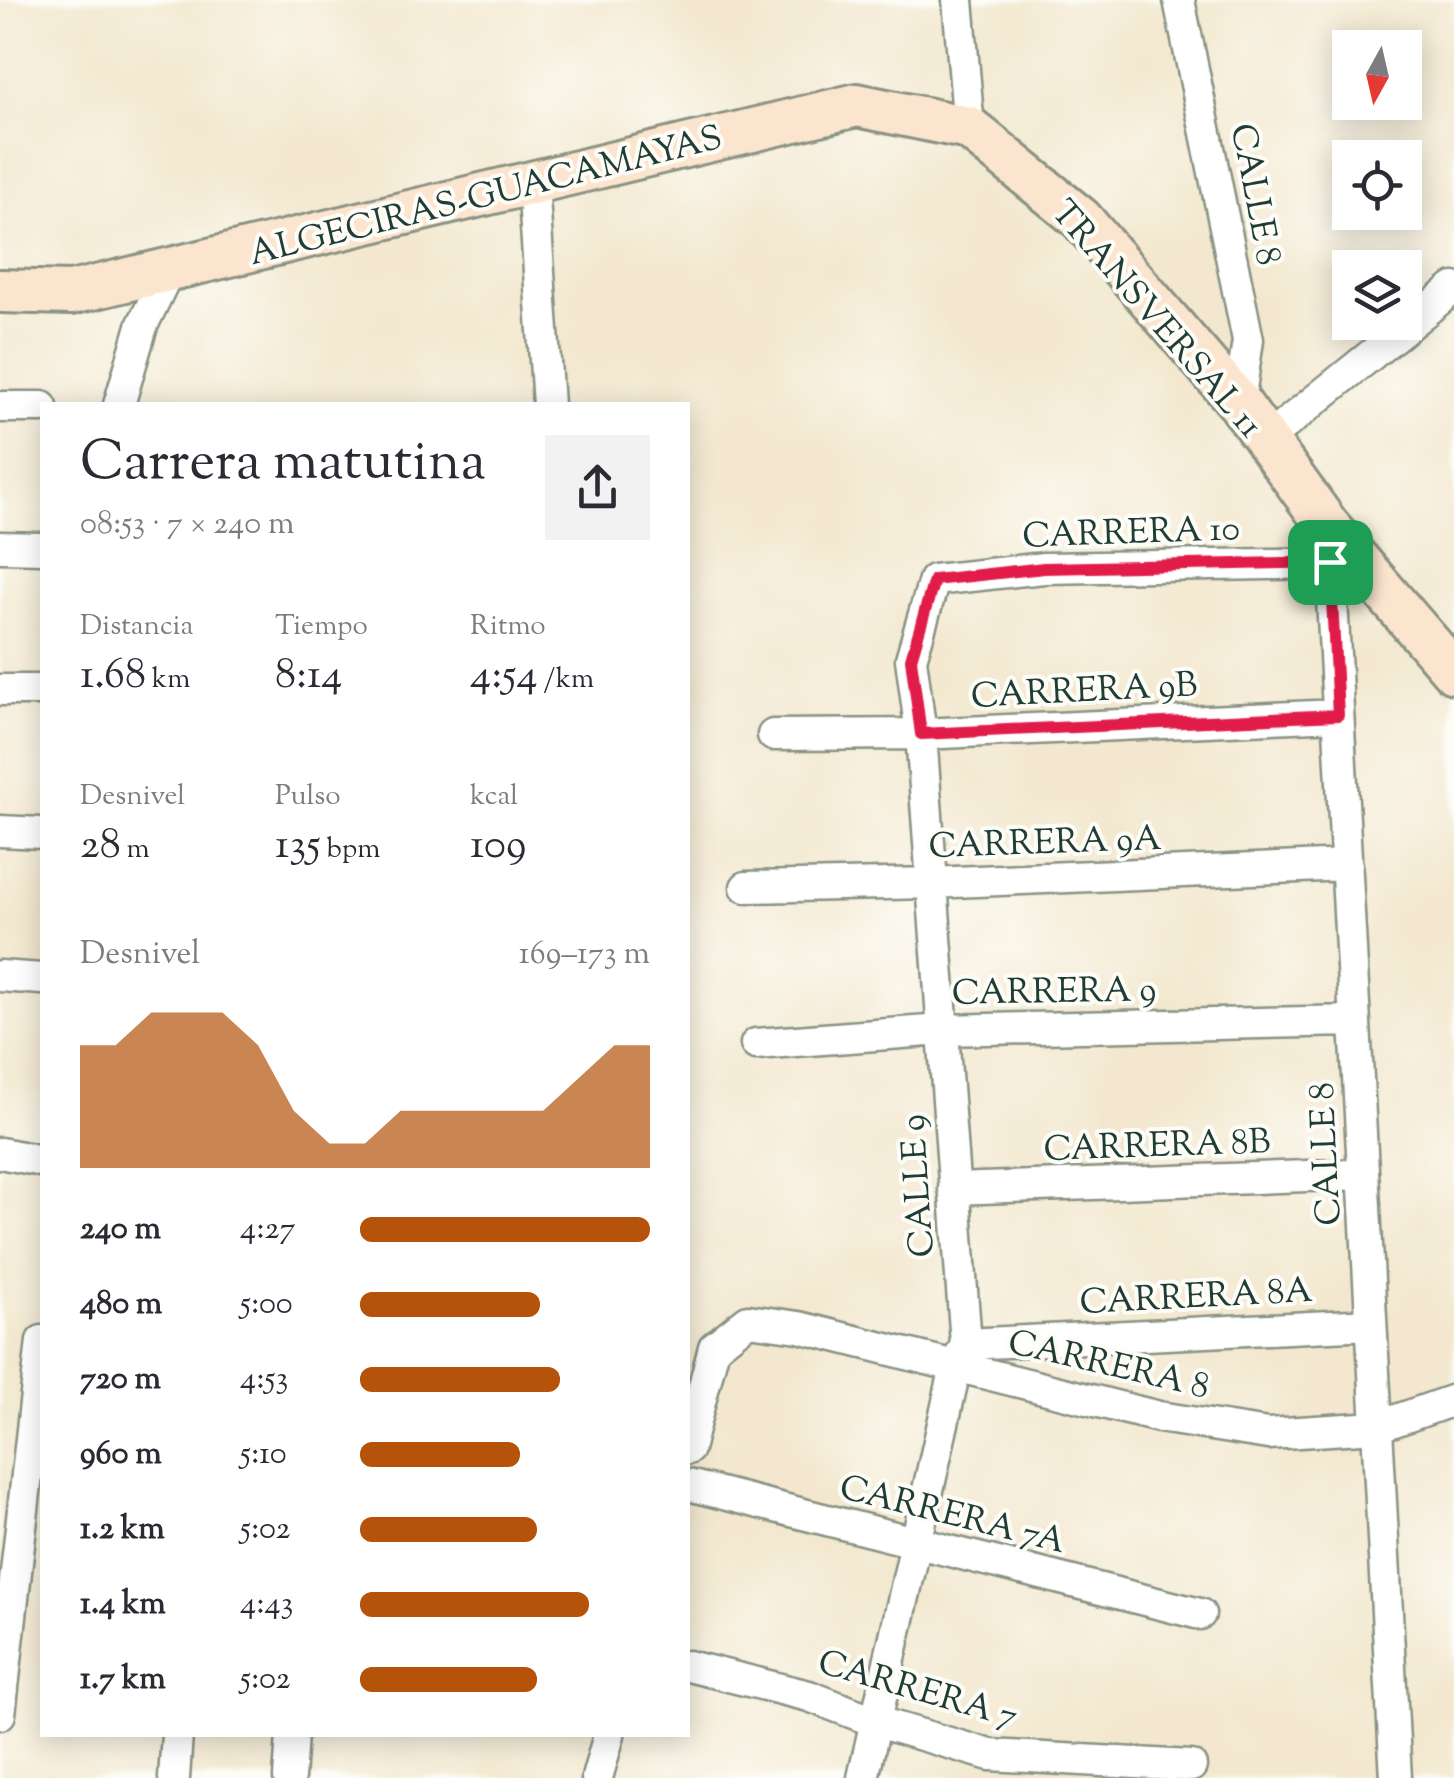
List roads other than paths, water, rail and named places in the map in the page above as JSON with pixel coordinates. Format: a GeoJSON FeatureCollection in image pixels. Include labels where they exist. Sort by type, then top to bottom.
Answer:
{"type":"FeatureCollection","features":[{"type":"Feature","properties":{"kind":"street"},"geometry":{"type":"LineString","coordinates":[[958,0],[968,128]]}},
{"type":"Feature","properties":{"kind":"street","name":"CALLE 8"},"geometry":{"type":"LineString","coordinates":[[1180,0],[1248,340],[1240,403]]}},
{"type":"Feature","properties":{"kind":"street","name":"ALGECIRAS-GUACAMAYAS"},"geometry":{"type":"LineString","coordinates":[[0,291],[71,294],[857,104],[968,128]]}},
{"type":"Feature","properties":{"kind":"street","name":"TRANSVERSAL 11"},"geometry":{"type":"LineString","coordinates":[[968,128],[1081,219],[1240,403],[1329,544],[1454,672]]}},
{"type":"Feature","properties":{"kind":"street"},"geometry":{"type":"LineString","coordinates":[[534,182],[548,402]]}},
{"type":"Feature","properties":{"kind":"street"},"geometry":{"type":"LineString","coordinates":[[120,402],[142,326],[169,270]]}},
{"type":"Feature","properties":{"kind":"street"},"geometry":{"type":"LineString","coordinates":[[1266,440],[1454,288]]}},
{"type":"Feature","properties":{"kind":"street"},"geometry":{"type":"LineString","coordinates":[[0,407],[40,407]]}},
{"type":"Feature","properties":{"kind":"street","name":"CALLE 8"},"geometry":{"type":"LineString","coordinates":[[1329,544],[1396,1778]]}},
{"type":"Feature","properties":{"kind":"street","name":"CARRERA 10"},"geometry":{"type":"LineString","coordinates":[[934,580],[1329,544]]}},
{"type":"Feature","properties":{"kind":"street"},"geometry":{"type":"LineString","coordinates":[[0,547],[40,548]]}},
{"type":"Feature","properties":{"kind":"street","name":"CALLE 9"},"geometry":{"type":"LineString","coordinates":[[864,1778],[914,1542],[961,1355],[954,1188],[921,734],[911,659],[934,580]]}},
{"type":"Feature","properties":{"kind":"street"},"geometry":{"type":"LineString","coordinates":[[0,690],[40,690]]}},
{"type":"Feature","properties":{"kind":"street","name":"CARRERA 9B"},"geometry":{"type":"LineString","coordinates":[[773,735],[921,734],[1338,715]]}},
{"type":"Feature","properties":{"kind":"street"},"geometry":{"type":"LineString","coordinates":[[0,832],[40,833]]}},
{"type":"Feature","properties":{"kind":"street","name":"CARRERA 9A"},"geometry":{"type":"LineString","coordinates":[[746,887],[1346,865]]}},
{"type":"Feature","properties":{"kind":"street"},"geometry":{"type":"LineString","coordinates":[[0,976],[40,979]]}},
{"type":"Feature","properties":{"kind":"street","name":"CARRERA 9"},"geometry":{"type":"LineString","coordinates":[[756,1044],[942,1030],[1355,1021]]}},
{"type":"Feature","properties":{"kind":"street"},"geometry":{"type":"LineString","coordinates":[[0,1153],[40,1161]]}},
{"type":"Feature","properties":{"kind":"street","name":"CARRERA 8B"},"geometry":{"type":"LineString","coordinates":[[954,1188],[1363,1174]]}},
{"type":"Feature","properties":{"kind":"street","name":"CARRERA 8"},"geometry":{"type":"LineString","coordinates":[[690,1441],[714,1348],[748,1320],[961,1355],[1159,1417],[1268,1434],[1377,1427],[1454,1400]]}},
{"type":"Feature","properties":{"kind":"street","name":"CARRERA 8A"},"geometry":{"type":"LineString","coordinates":[[961,1355],[1371,1324]]}},
{"type":"Feature","properties":{"kind":"street"},"geometry":{"type":"LineString","coordinates":[[0,1714],[24,1467],[40,1355]]}},
{"type":"Feature","properties":{"kind":"street","name":"CARRERA 7A"},"geometry":{"type":"LineString","coordinates":[[690,1486],[1200,1614]]}},
{"type":"Feature","properties":{"kind":"street","name":"CARRERA 7"},"geometry":{"type":"LineString","coordinates":[[690,1666],[809,1696],[874,1721],[990,1755],[1190,1766]]}},
{"type":"Feature","properties":{"kind":"street"},"geometry":{"type":"LineString","coordinates":[[174,1778],[178,1737]]}},
{"type":"Feature","properties":{"kind":"street"},"geometry":{"type":"LineString","coordinates":[[289,1778],[292,1737]]}},
{"type":"Feature","properties":{"kind":"street"},"geometry":{"type":"LineString","coordinates":[[597,1778],[608,1737]]}}]}
